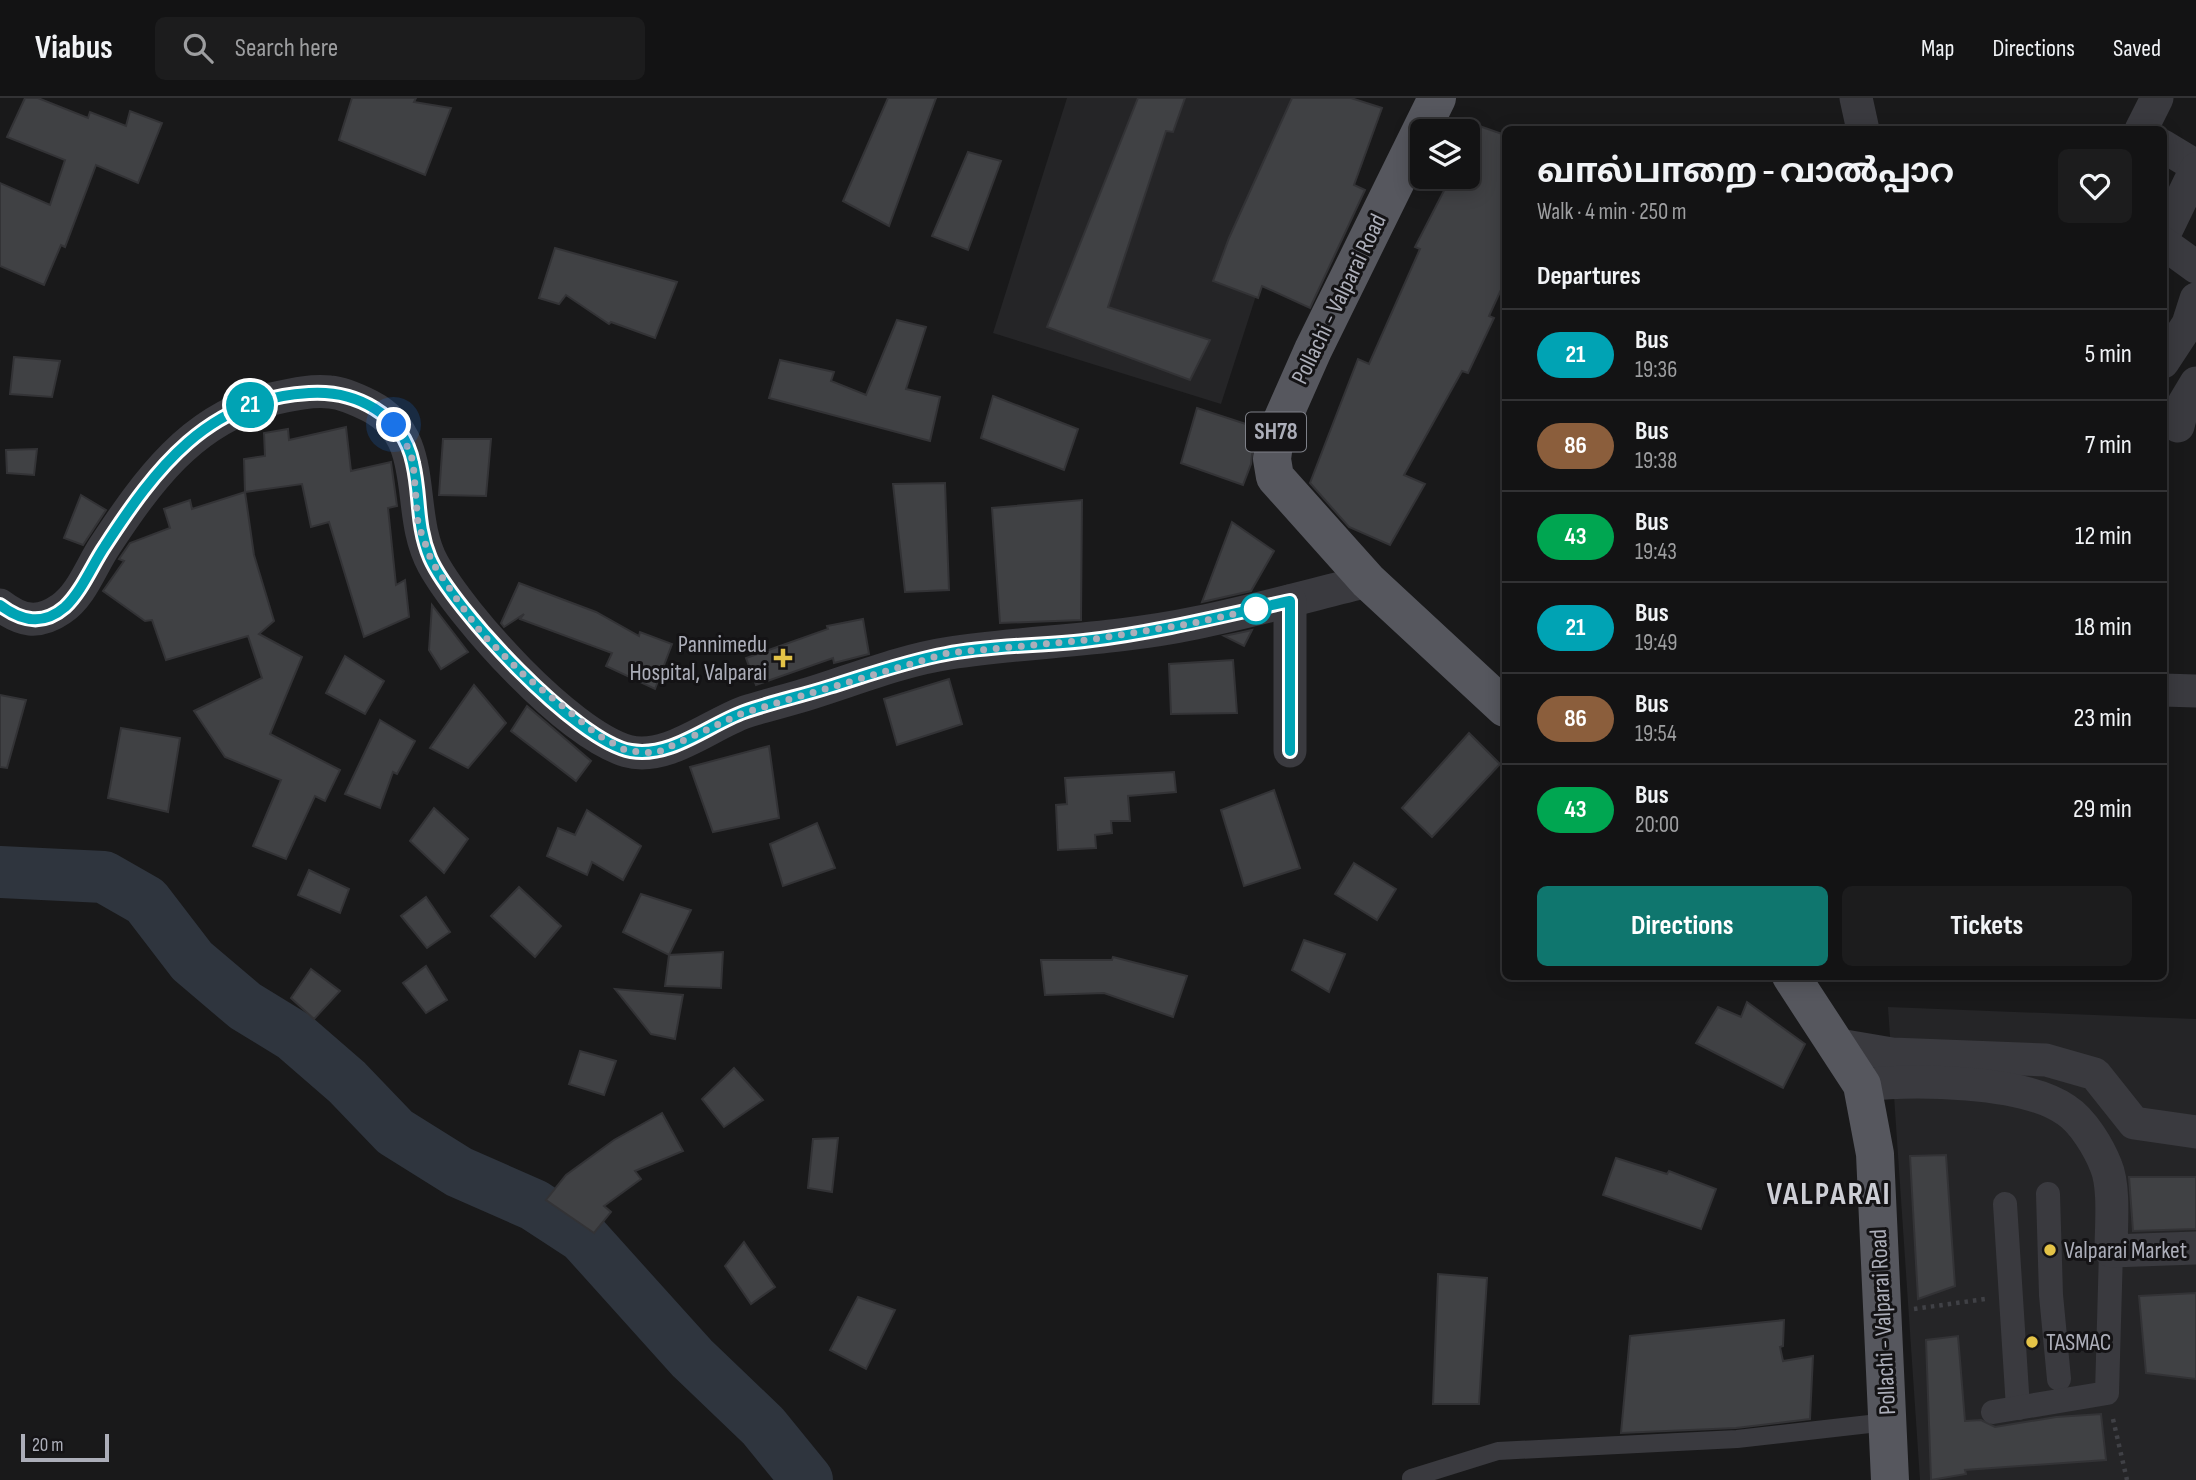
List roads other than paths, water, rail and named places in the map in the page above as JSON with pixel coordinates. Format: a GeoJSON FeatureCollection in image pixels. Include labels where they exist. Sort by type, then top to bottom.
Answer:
{"type":"FeatureCollection","features":[{"type":"Feature","properties":{"kind":"main road","name":"Pollachi - Valparai Road"},"geometry":{"type":"LineString","coordinates":[[1437,98],[1313,350],[1275,436],[1272,459],[1275,477],[1368,581],[1502,705]]}},
{"type":"Feature","properties":{"kind":"main road","name":"Pollachi - Valparai Road"},"geometry":{"type":"LineString","coordinates":[[1793,980],[1862,1085],[1875,1154],[1890,1480]]}},
{"type":"Feature","properties":{"kind":"street"},"geometry":{"type":"LineString","coordinates":[[1856,98],[1862,126]]}},
{"type":"Feature","properties":{"kind":"street"},"geometry":{"type":"LineString","coordinates":[[2143,126],[2157,98]]}},
{"type":"Feature","properties":{"kind":"street"},"geometry":{"type":"LineString","coordinates":[[2167,149],[2196,168],[2167,229]]}},
{"type":"Feature","properties":{"kind":"street"},"geometry":{"type":"LineString","coordinates":[[2167,246],[2196,267]]}},
{"type":"Feature","properties":{"kind":"street"},"geometry":{"type":"LineString","coordinates":[[2167,355],[2188,324],[2196,299]]}},
{"type":"Feature","properties":{"kind":"street"},"geometry":{"type":"LineString","coordinates":[[2178,426],[2184,403],[2196,383]]}},
{"type":"Feature","properties":{"kind":"street"},"geometry":{"type":"LineString","coordinates":[[0,605],[17,618],[40,621],[64,607],[159,469],[196,433],[223,416],[257,403],[297,393],[332,391],[384,414],[403,436],[413,461],[418,524],[432,562],[482,634],[563,709],[598,735],[627,751],[656,753],[743,713],[948,653],[1088,640],[1194,623],[1368,581]]}},
{"type":"Feature","properties":{"kind":"street"},"geometry":{"type":"LineString","coordinates":[[1290,601],[1290,751]]}},
{"type":"Feature","properties":{"kind":"street"},"geometry":{"type":"LineString","coordinates":[[2167,690],[2196,691]]}},
{"type":"Feature","properties":{"kind":"street"},"geometry":{"type":"LineString","coordinates":[[1833,1044],[1892,1054],[2046,1060],[2095,1073],[2134,1123],[2196,1132]]}},
{"type":"Feature","properties":{"kind":"street"},"geometry":{"type":"LineString","coordinates":[[1862,1085],[1892,1082],[1993,1087],[2030,1094],[2066,1110],[2087,1132],[2107,1168],[2111,1251],[2107,1393],[2058,1390],[2018,1408],[2005,1204]]}},
{"type":"Feature","properties":{"kind":"street"},"geometry":{"type":"LineString","coordinates":[[2048,1194],[2051,1295],[2058,1390]]}},
{"type":"Feature","properties":{"kind":"street"},"geometry":{"type":"LineString","coordinates":[[2111,1251],[2196,1248]]}},
{"type":"Feature","properties":{"kind":"lane"},"geometry":{"type":"LineString","coordinates":[[1411,1478],[1498,1451],[1737,1439],[1887,1422]]}},
{"type":"Feature","properties":{"kind":"waterway"},"geometry":{"type":"LineString","coordinates":[[0,872],[104,877],[146,901],[192,961],[245,1006],[294,1036],[347,1082],[395,1132],[459,1172],[534,1205],[583,1237],[692,1358],[763,1426],[807,1480]]}},
{"type":"Feature","properties":{"kind":"place","name":"Pannimedu Hospital, Valparai"},"geometry":{"type":"Point","coordinates":[783,658]}},
{"type":"Feature","properties":{"kind":"place","name":"Valparai Market"},"geometry":{"type":"Point","coordinates":[2050,1250]}},
{"type":"Feature","properties":{"kind":"place","name":"TASMAC"},"geometry":{"type":"Point","coordinates":[2032,1342]}},
{"type":"Feature","properties":{"kind":"district","name":"VALPARAI"},"geometry":{"type":"Point","coordinates":[1829,1194]}}]}
